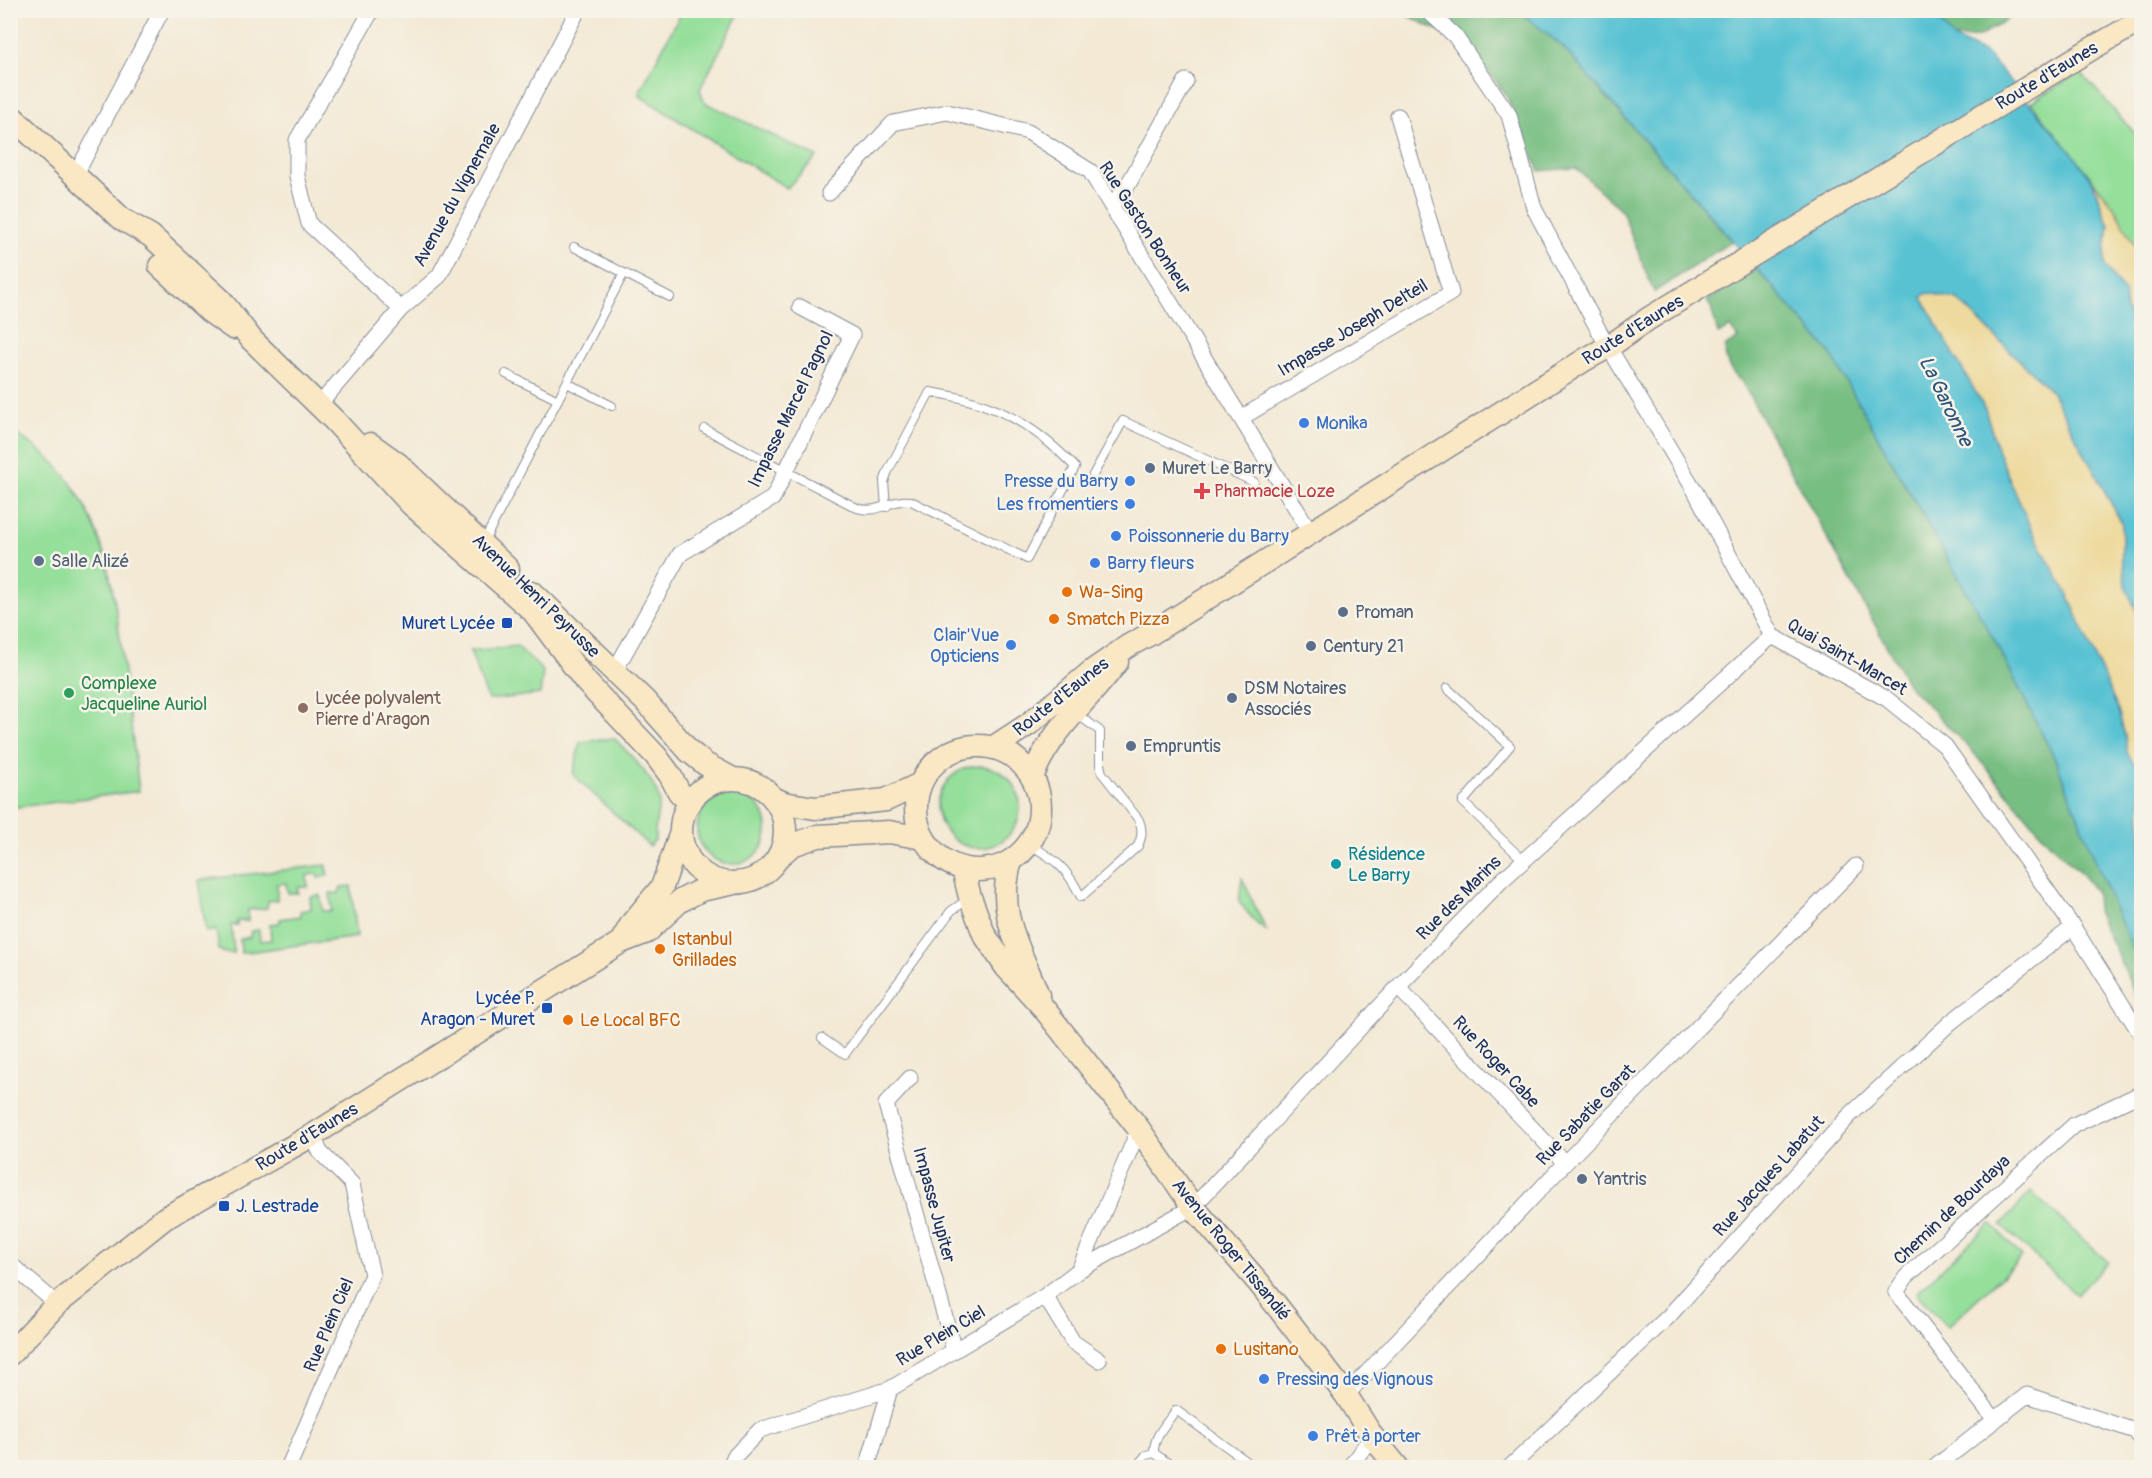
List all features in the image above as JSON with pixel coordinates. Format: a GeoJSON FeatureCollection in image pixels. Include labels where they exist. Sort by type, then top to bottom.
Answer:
{"type":"FeatureCollection","features":[{"type":"Feature","properties":{"kind":"main road","name":"Route d'Eaunes"},"geometry":{"type":"LineString","coordinates":[[994,747],[1029,724],[1092,671],[1128,646],[1610,346],[1648,319],[2142,20]]}},
{"type":"Feature","properties":{"kind":"main road","name":"Avenue Henri Peyrusse"},"geometry":{"type":"LineString","coordinates":[[10,115],[122,219],[142,248],[208,311],[252,340],[327,412],[411,504],[532,611],[586,682],[656,756],[679,792],[690,802]]}},
{"type":"Feature","properties":{"kind":"main road","name":"Avenue Henri Peyrusse"},"geometry":{"type":"LineString","coordinates":[[327,412],[398,464],[645,701],[689,751],[705,764],[731,778]]}},
{"type":"Feature","properties":{"kind":"main road","name":"Route d'Eaunes"},"geometry":{"type":"LineString","coordinates":[[1032,775],[1050,741],[1101,682],[1128,646]]}},
{"type":"Feature","properties":{"kind":"main road"},"geometry":{"type":"LineString","coordinates":[[979,745],[994,747],[1020,761],[1032,775],[1040,801],[1040,816],[1029,844],[1011,861],[993,869],[978,871],[963,869],[937,856],[923,838],[915,816],[916,796],[927,771],[937,760],[950,752],[979,745]]}},
{"type":"Feature","properties":{"kind":"main road"},"geometry":{"type":"LineString","coordinates":[[779,856],[786,829],[783,815],[773,798],[758,784],[745,779],[731,778],[707,785],[695,794],[682,818],[681,832],[686,852],[697,869],[715,880],[735,884],[761,876],[792,845],[818,836],[889,832],[923,838]]}},
{"type":"Feature","properties":{"kind":"main road"},"geometry":{"type":"LineString","coordinates":[[773,798],[784,803],[815,808],[886,800],[920,784]]}},
{"type":"Feature","properties":{"kind":"main road","name":"Route d'Eaunes"},"geometry":{"type":"LineString","coordinates":[[621,942],[662,887],[681,832]]}},
{"type":"Feature","properties":{"kind":"main road","name":"Avenue Roger Tissandié"},"geometry":{"type":"LineString","coordinates":[[1011,861],[1006,875],[1004,899],[1009,926],[1041,1005]]}},
{"type":"Feature","properties":{"kind":"main road","name":"Avenue Roger Tissandié"},"geometry":{"type":"LineString","coordinates":[[963,869],[970,897],[984,934],[1006,967],[1041,1005],[1139,1129],[1193,1207],[1258,1283],[1346,1395],[1372,1436],[1398,1467]]}},
{"type":"Feature","properties":{"kind":"main road","name":"Route d'Eaunes"},"geometry":{"type":"LineString","coordinates":[[10,1354],[57,1304],[165,1218],[313,1135],[621,942],[647,932],[680,901],[701,890],[735,884]]}},
{"type":"Feature","properties":{"kind":"street"},"geometry":{"type":"LineString","coordinates":[[75,176],[162,10]]}},
{"type":"Feature","properties":{"kind":"street"},"geometry":{"type":"LineString","coordinates":[[372,10],[297,140],[297,176],[309,224],[401,309]]}},
{"type":"Feature","properties":{"kind":"street","name":"Avenue du Vignemale"},"geometry":{"type":"LineString","coordinates":[[327,412],[401,309],[439,276],[578,10]]}},
{"type":"Feature","properties":{"kind":"street","name":"Quai Saint-Marcet"},"geometry":{"type":"LineString","coordinates":[[1426,10],[1455,36],[1509,115],[1534,208],[1599,330],[1695,490],[1772,636],[1887,699],[1945,746],[2073,927],[2142,1036]]}},
{"type":"Feature","properties":{"kind":"street"},"geometry":{"type":"LineString","coordinates":[[1111,205],[1125,190],[1186,81]]}},
{"type":"Feature","properties":{"kind":"street","name":"Rue Gaston Bonheur"},"geometry":{"type":"LineString","coordinates":[[829,193],[893,123],[947,112],[1028,132],[1090,171],[1311,533]]}},
{"type":"Feature","properties":{"kind":"street","name":"Impasse Joseph Delteil"},"geometry":{"type":"LineString","coordinates":[[1240,418],[1451,293],[1398,116]]}},
{"type":"Feature","properties":{"kind":"street","name":"Impasse Marcel Pagnol"},"geometry":{"type":"LineString","coordinates":[[614,672],[680,554],[773,498],[852,335],[800,307]]}},
{"type":"Feature","properties":{"kind":"street","name":"Rue des Marins"},"geometry":{"type":"LineString","coordinates":[[1193,1207],[1398,987],[1500,882],[1772,636]]}},
{"type":"Feature","properties":{"kind":"street","name":"Rue Sabatie Garat"},"geometry":{"type":"LineString","coordinates":[[1346,1395],[1565,1163],[1856,866]]}},
{"type":"Feature","properties":{"kind":"street","name":"Rue Jacques Labatut"},"geometry":{"type":"LineString","coordinates":[[1509,1467],[1668,1317],[1849,1116],[1951,1022],[2073,927]]}},
{"type":"Feature","properties":{"kind":"street","name":"Rue Roger Cabe"},"geometry":{"type":"LineString","coordinates":[[1398,987],[1565,1163]]}},
{"type":"Feature","properties":{"kind":"street","name":"Impasse Jupiter"},"geometry":{"type":"LineString","coordinates":[[910,1078],[886,1104],[954,1350]]}},
{"type":"Feature","properties":{"kind":"street","name":"Chemin de Bourdaya"},"geometry":{"type":"LineString","coordinates":[[1995,1420],[1896,1292],[1906,1277],[2074,1125],[2142,1093]]}},
{"type":"Feature","properties":{"kind":"street","name":"Rue Plein Ciel"},"geometry":{"type":"LineString","coordinates":[[1079,1270],[1139,1129]]}},
{"type":"Feature","properties":{"kind":"street","name":"Rue Plein Ciel"},"geometry":{"type":"LineString","coordinates":[[288,1467],[372,1275],[351,1184],[320,1152],[313,1135]]}},
{"type":"Feature","properties":{"kind":"street","name":"Rue Plein Ciel"},"geometry":{"type":"LineString","coordinates":[[867,1467],[890,1389],[1045,1296],[1079,1270],[1193,1207]]}},
{"type":"Feature","properties":{"kind":"street"},"geometry":{"type":"LineString","coordinates":[[10,1264],[57,1304]]}},
{"type":"Feature","properties":{"kind":"street"},"geometry":{"type":"LineString","coordinates":[[1045,1296],[1074,1342],[1099,1360]]}},
{"type":"Feature","properties":{"kind":"street"},"geometry":{"type":"LineString","coordinates":[[730,1467],[734,1457],[760,1430],[890,1389]]}},
{"type":"Feature","properties":{"kind":"street"},"geometry":{"type":"LineString","coordinates":[[1934,1467],[2027,1395],[2135,1431],[2142,1440]]}},
{"type":"Feature","properties":{"kind":"street"},"geometry":{"type":"LineString","coordinates":[[1349,1467],[1372,1436]]}},
{"type":"Feature","properties":{"kind":"lane"},"geometry":{"type":"LineString","coordinates":[[574,247],[670,297]]}},
{"type":"Feature","properties":{"kind":"lane"},"geometry":{"type":"LineString","coordinates":[[482,545],[624,273]]}},
{"type":"Feature","properties":{"kind":"lane"},"geometry":{"type":"LineString","coordinates":[[506,374],[558,400]]}},
{"type":"Feature","properties":{"kind":"lane"},"geometry":{"type":"LineString","coordinates":[[567,383],[612,406]]}},
{"type":"Feature","properties":{"kind":"lane"},"geometry":{"type":"LineString","coordinates":[[705,429],[857,508],[871,511],[886,507],[898,500],[911,501],[1027,559],[1075,466],[1038,433],[1007,414],[975,401],[930,392],[888,471],[884,482],[886,507]]}},
{"type":"Feature","properties":{"kind":"lane"},"geometry":{"type":"LineString","coordinates":[[1093,475],[1123,421],[1254,482]]}},
{"type":"Feature","properties":{"kind":"lane"},"geometry":{"type":"LineString","coordinates":[[1447,688],[1510,746],[1463,802],[1524,861]]}},
{"type":"Feature","properties":{"kind":"lane"},"geometry":{"type":"LineString","coordinates":[[1029,844],[1055,859],[1067,873],[1081,897],[1138,846],[1142,838],[1139,820],[1102,773],[1100,731],[1074,711]]}},
{"type":"Feature","properties":{"kind":"lane"},"geometry":{"type":"LineString","coordinates":[[822,1038],[845,1054],[951,911],[970,897]]}},
{"type":"Feature","properties":{"kind":"lane"},"geometry":{"type":"LineString","coordinates":[[1154,1453],[1157,1437],[1176,1410],[1256,1467]]}},
{"type":"Feature","properties":{"kind":"lane"},"geometry":{"type":"LineString","coordinates":[[1135,1467],[1146,1455],[1154,1453],[1175,1467]]}},
{"type":"Feature","properties":{"kind":"green space"},"geometry":{"type":"Polygon","coordinates":[[[682,11],[740,11],[700,89],[704,102],[817,157],[787,188],[638,95],[682,11]]]}},
{"type":"Feature","properties":{"kind":"green space"},"geometry":{"type":"Polygon","coordinates":[[[1399,11],[1519,11],[1562,46],[1732,241],[1654,292],[1622,211],[1576,168],[1539,171],[1505,93],[1468,46],[1399,11]]]}},
{"type":"Feature","properties":{"kind":"green space"},"geometry":{"type":"Polygon","coordinates":[[[1915,11],[2008,11],[2008,19],[1979,37],[1953,38],[1935,16],[1915,11]]]}},
{"type":"Feature","properties":{"kind":"green space"},"geometry":{"type":"Polygon","coordinates":[[[2080,72],[2141,140],[2137,145],[2142,149],[2141,257],[2114,207],[2031,102],[2080,72]]]}},
{"type":"Feature","properties":{"kind":"green space"},"geometry":{"type":"Polygon","coordinates":[[[1757,269],[1829,351],[1998,647],[2057,763],[2113,905],[2141,966],[2141,1006],[2097,911],[2096,892],[2080,872],[2051,845],[1972,751],[1908,685],[1742,382],[1729,366],[1726,346],[1738,338],[1731,327],[1718,334],[1711,307],[1707,301],[1757,269]]]}},
{"type":"Feature","properties":{"kind":"green space","name":"Complexe Jacqueline Auriol"},"geometry":{"type":"Polygon","coordinates":[[[11,430],[39,449],[72,484],[97,532],[116,611],[139,791],[11,808],[11,430]]]}},
{"type":"Feature","properties":{"kind":"green space"},"geometry":{"type":"Polygon","coordinates":[[[517,646],[543,671],[540,694],[488,700],[470,651],[517,646]]]}},
{"type":"Feature","properties":{"kind":"green space"},"geometry":{"type":"Polygon","coordinates":[[[614,738],[642,768],[658,796],[655,840],[649,846],[573,775],[580,742],[614,738]]]}},
{"type":"Feature","properties":{"kind":"green space"},"geometry":{"type":"Polygon","coordinates":[[[971,766],[987,766],[1002,773],[1013,784],[1020,799],[1017,823],[1008,836],[987,848],[971,848],[956,841],[945,830],[938,815],[938,799],[945,784],[956,773],[971,766]]]}},
{"type":"Feature","properties":{"kind":"green space"},"geometry":{"type":"Polygon","coordinates":[[[739,794],[752,800],[761,809],[765,815],[767,829],[765,843],[757,854],[746,862],[725,864],[707,854],[699,843],[697,822],[707,804],[718,796],[739,794]]]}},
{"type":"Feature","properties":{"kind":"green space"},"geometry":{"type":"Polygon","coordinates":[[[326,865],[328,876],[318,878],[317,874],[307,875],[308,887],[298,887],[298,893],[288,893],[286,883],[277,884],[277,900],[268,901],[267,908],[248,910],[248,921],[237,921],[237,925],[231,925],[234,953],[219,950],[216,930],[206,932],[199,880],[326,865]]]}},
{"type":"Feature","properties":{"kind":"green space"},"geometry":{"type":"Polygon","coordinates":[[[1242,878],[1266,930],[1257,924],[1239,902],[1242,878]]]}},
{"type":"Feature","properties":{"kind":"green space"},"geometry":{"type":"Polygon","coordinates":[[[351,886],[357,937],[241,953],[240,939],[250,937],[251,931],[259,930],[260,941],[271,940],[270,924],[280,923],[280,919],[301,916],[300,911],[311,909],[310,897],[320,895],[323,911],[332,911],[330,893],[340,893],[340,888],[351,886]]]}},
{"type":"Feature","properties":{"kind":"green space"},"geometry":{"type":"Polygon","coordinates":[[[2031,1192],[2108,1262],[2077,1295],[2001,1225],[2031,1192]]]}},
{"type":"Feature","properties":{"kind":"green space"},"geometry":{"type":"Polygon","coordinates":[[[1991,1223],[2022,1257],[1947,1327],[1916,1293],[1991,1223]]]}},
{"type":"Feature","properties":{"kind":"sand"},"geometry":{"type":"Polygon","coordinates":[[[2092,181],[2114,207],[2141,257],[2141,330],[2126,311],[2124,292],[2105,267],[2105,248],[2109,226],[2092,181]]]}},
{"type":"Feature","properties":{"kind":"sand"},"geometry":{"type":"Polygon","coordinates":[[[1930,293],[1958,300],[2051,391],[2122,524],[2122,559],[2127,590],[2141,621],[2141,768],[2132,761],[2127,753],[2118,710],[2069,597],[2031,529],[1998,452],[1985,409],[1922,298],[1925,294],[1930,293]]]}},
{"type":"Feature","properties":{"kind":"water","name":"La Garonne"},"geometry":{"type":"Polygon","coordinates":[[[1915,10],[1935,15],[1953,38],[1987,54],[2074,155],[2092,181],[2109,226],[2105,248],[2105,267],[2124,292],[2126,311],[2141,330],[2141,621],[2127,590],[2122,559],[2122,523],[2051,391],[1958,300],[1930,293],[1925,294],[1922,298],[1985,409],[1998,452],[2031,529],[2069,597],[2118,710],[2127,753],[2132,761],[2141,768],[2141,966],[2113,905],[2057,763],[1998,647],[1829,351],[1562,46],[1519,11],[1915,10]]]}},
{"type":"Feature","properties":{"kind":"place","name":"Monika"},"geometry":{"type":"Point","coordinates":[1304,423]}},
{"type":"Feature","properties":{"kind":"place","name":"Muret Le Barry"},"geometry":{"type":"Point","coordinates":[1150,468]}},
{"type":"Feature","properties":{"kind":"place","name":"Presse du Barry"},"geometry":{"type":"Point","coordinates":[1130,481]}},
{"type":"Feature","properties":{"kind":"place","name":"Pharmacie Loze"},"geometry":{"type":"Point","coordinates":[1202,491]}},
{"type":"Feature","properties":{"kind":"place","name":"Les fromentiers"},"geometry":{"type":"Point","coordinates":[1130,504]}},
{"type":"Feature","properties":{"kind":"place","name":"Poissonnerie du Barry"},"geometry":{"type":"Point","coordinates":[1116,536]}},
{"type":"Feature","properties":{"kind":"place","name":"Salle Alizé"},"geometry":{"type":"Point","coordinates":[39,561]}},
{"type":"Feature","properties":{"kind":"place","name":"Barry fleurs"},"geometry":{"type":"Point","coordinates":[1095,563]}},
{"type":"Feature","properties":{"kind":"place","name":"Wa-Sing"},"geometry":{"type":"Point","coordinates":[1067,592]}},
{"type":"Feature","properties":{"kind":"place","name":"Proman"},"geometry":{"type":"Point","coordinates":[1343,612]}},
{"type":"Feature","properties":{"kind":"place","name":"Smatch Pizza"},"geometry":{"type":"Point","coordinates":[1054,619]}},
{"type":"Feature","properties":{"kind":"place","name":"Muret Lycée"},"geometry":{"type":"Point","coordinates":[507,623]}},
{"type":"Feature","properties":{"kind":"place","name":"Clair'Vue Opticiens"},"geometry":{"type":"Point","coordinates":[1011,645]}},
{"type":"Feature","properties":{"kind":"place","name":"Century 21"},"geometry":{"type":"Point","coordinates":[1311,646]}},
{"type":"Feature","properties":{"kind":"place","name":"Complexe Jacqueline Auriol"},"geometry":{"type":"Point","coordinates":[69,693]}},
{"type":"Feature","properties":{"kind":"place","name":"DSM Notaires Associés"},"geometry":{"type":"Point","coordinates":[1232,698]}},
{"type":"Feature","properties":{"kind":"place","name":"Lycée polyvalent Pierre d'Aragon"},"geometry":{"type":"Point","coordinates":[303,708]}},
{"type":"Feature","properties":{"kind":"place","name":"Empruntis"},"geometry":{"type":"Point","coordinates":[1131,746]}},
{"type":"Feature","properties":{"kind":"place","name":"Résidence Le Barry"},"geometry":{"type":"Point","coordinates":[1336,864]}},
{"type":"Feature","properties":{"kind":"place","name":"Istanbul Grillades"},"geometry":{"type":"Point","coordinates":[660,949]}},
{"type":"Feature","properties":{"kind":"place","name":"Lycée P. Aragon - Muret"},"geometry":{"type":"Point","coordinates":[547,1008]}},
{"type":"Feature","properties":{"kind":"place","name":"Le Local BFC"},"geometry":{"type":"Point","coordinates":[568,1020]}},
{"type":"Feature","properties":{"kind":"place","name":"Yantris"},"geometry":{"type":"Point","coordinates":[1582,1179]}},
{"type":"Feature","properties":{"kind":"place","name":"J. Lestrade"},"geometry":{"type":"Point","coordinates":[224,1206]}},
{"type":"Feature","properties":{"kind":"place","name":"Lusitano"},"geometry":{"type":"Point","coordinates":[1221,1349]}},
{"type":"Feature","properties":{"kind":"place","name":"Pressing des Vignous"},"geometry":{"type":"Point","coordinates":[1264,1379]}},
{"type":"Feature","properties":{"kind":"place","name":"Prêt à porter"},"geometry":{"type":"Point","coordinates":[1313,1436]}}]}
